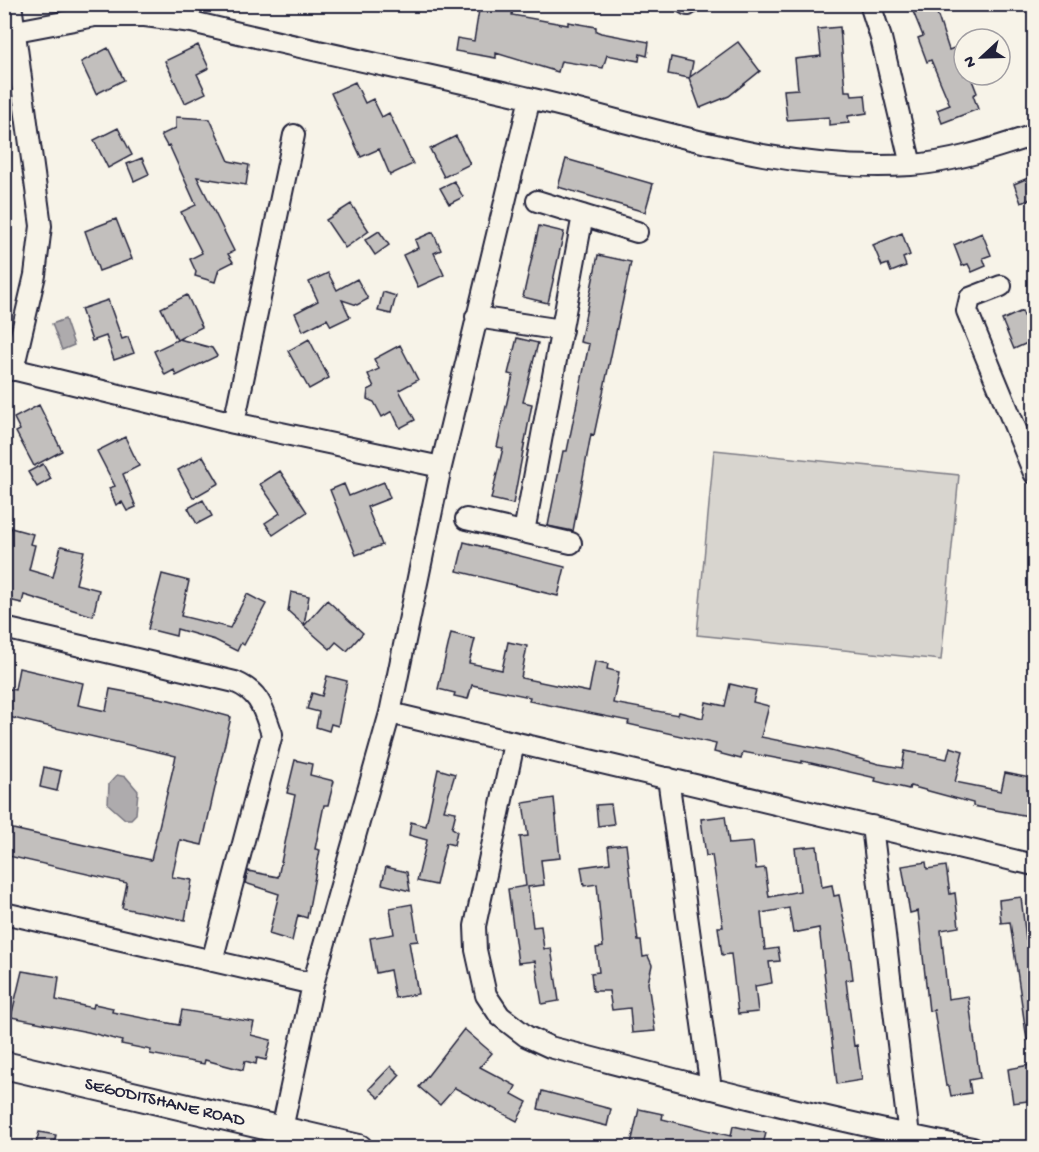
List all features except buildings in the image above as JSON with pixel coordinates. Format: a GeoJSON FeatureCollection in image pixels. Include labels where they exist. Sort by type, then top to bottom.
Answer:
{"type":"FeatureCollection","features":[{"type":"Feature","properties":{"kind":"street"},"geometry":{"type":"LineString","coordinates":[[11,4],[41,226],[35,275],[9,369],[234,423],[441,466]]}},
{"type":"Feature","properties":{"kind":"street"},"geometry":{"type":"LineString","coordinates":[[870,4],[884,47],[912,165]]}},
{"type":"Feature","properties":{"kind":"street"},"geometry":{"type":"LineString","coordinates":[[16,31],[96,16],[145,16],[192,22],[530,98],[771,158],[828,166],[912,165],[978,153],[1035,135]]}},
{"type":"Feature","properties":{"kind":"street"},"geometry":{"type":"LineString","coordinates":[[282,1129],[313,984],[390,713],[441,466],[530,98]]}},
{"type":"Feature","properties":{"kind":"street"},"geometry":{"type":"LineString","coordinates":[[234,423],[294,135]]}},
{"type":"Feature","properties":{"kind":"street"},"geometry":{"type":"LineString","coordinates":[[537,201],[637,232]]}},
{"type":"Feature","properties":{"kind":"street"},"geometry":{"type":"LineString","coordinates":[[524,532],[583,215]]}},
{"type":"Feature","properties":{"kind":"street"},"geometry":{"type":"LineString","coordinates":[[1000,286],[970,298],[967,311],[1035,473]]}},
{"type":"Feature","properties":{"kind":"street"},"geometry":{"type":"LineString","coordinates":[[476,317],[562,330]]}},
{"type":"Feature","properties":{"kind":"street"},"geometry":{"type":"LineString","coordinates":[[466,519],[571,543]]}},
{"type":"Feature","properties":{"kind":"street"},"geometry":{"type":"LineString","coordinates":[[4,628],[235,682],[250,688],[258,698],[272,734],[212,961]]}},
{"type":"Feature","properties":{"kind":"street"},"geometry":{"type":"LineString","coordinates":[[390,713],[1035,865]]}},
{"type":"Feature","properties":{"kind":"street"},"geometry":{"type":"LineString","coordinates":[[514,743],[475,926],[479,972],[486,995],[500,1016],[526,1036],[550,1047],[711,1089],[909,1136],[973,1148]]}},
{"type":"Feature","properties":{"kind":"street"},"geometry":{"type":"LineString","coordinates":[[668,778],[711,1089]]}},
{"type":"Feature","properties":{"kind":"street"},"geometry":{"type":"LineString","coordinates":[[872,826],[909,1136]]}},
{"type":"Feature","properties":{"kind":"street"},"geometry":{"type":"LineString","coordinates":[[4,913],[313,984]]}},
{"type":"Feature","properties":{"kind":"street","name":"SEGODITSHANE ROAD"},"geometry":{"type":"LineString","coordinates":[[4,1065],[359,1148]]}},
{"type":"Feature","properties":{"kind":"shaded area"},"geometry":{"type":"Polygon","coordinates":[[[65,319],[74,345],[62,350],[52,324],[65,319]]]}},
{"type":"Feature","properties":{"kind":"shaded area"},"geometry":{"type":"Polygon","coordinates":[[[714,450],[959,475],[941,660],[697,635],[714,450]]]}},
{"type":"Feature","properties":{"kind":"shaded area"},"geometry":{"type":"Polygon","coordinates":[[[117,775],[126,777],[138,791],[136,814],[131,819],[125,819],[108,804],[109,784],[117,775]]]}}]}
